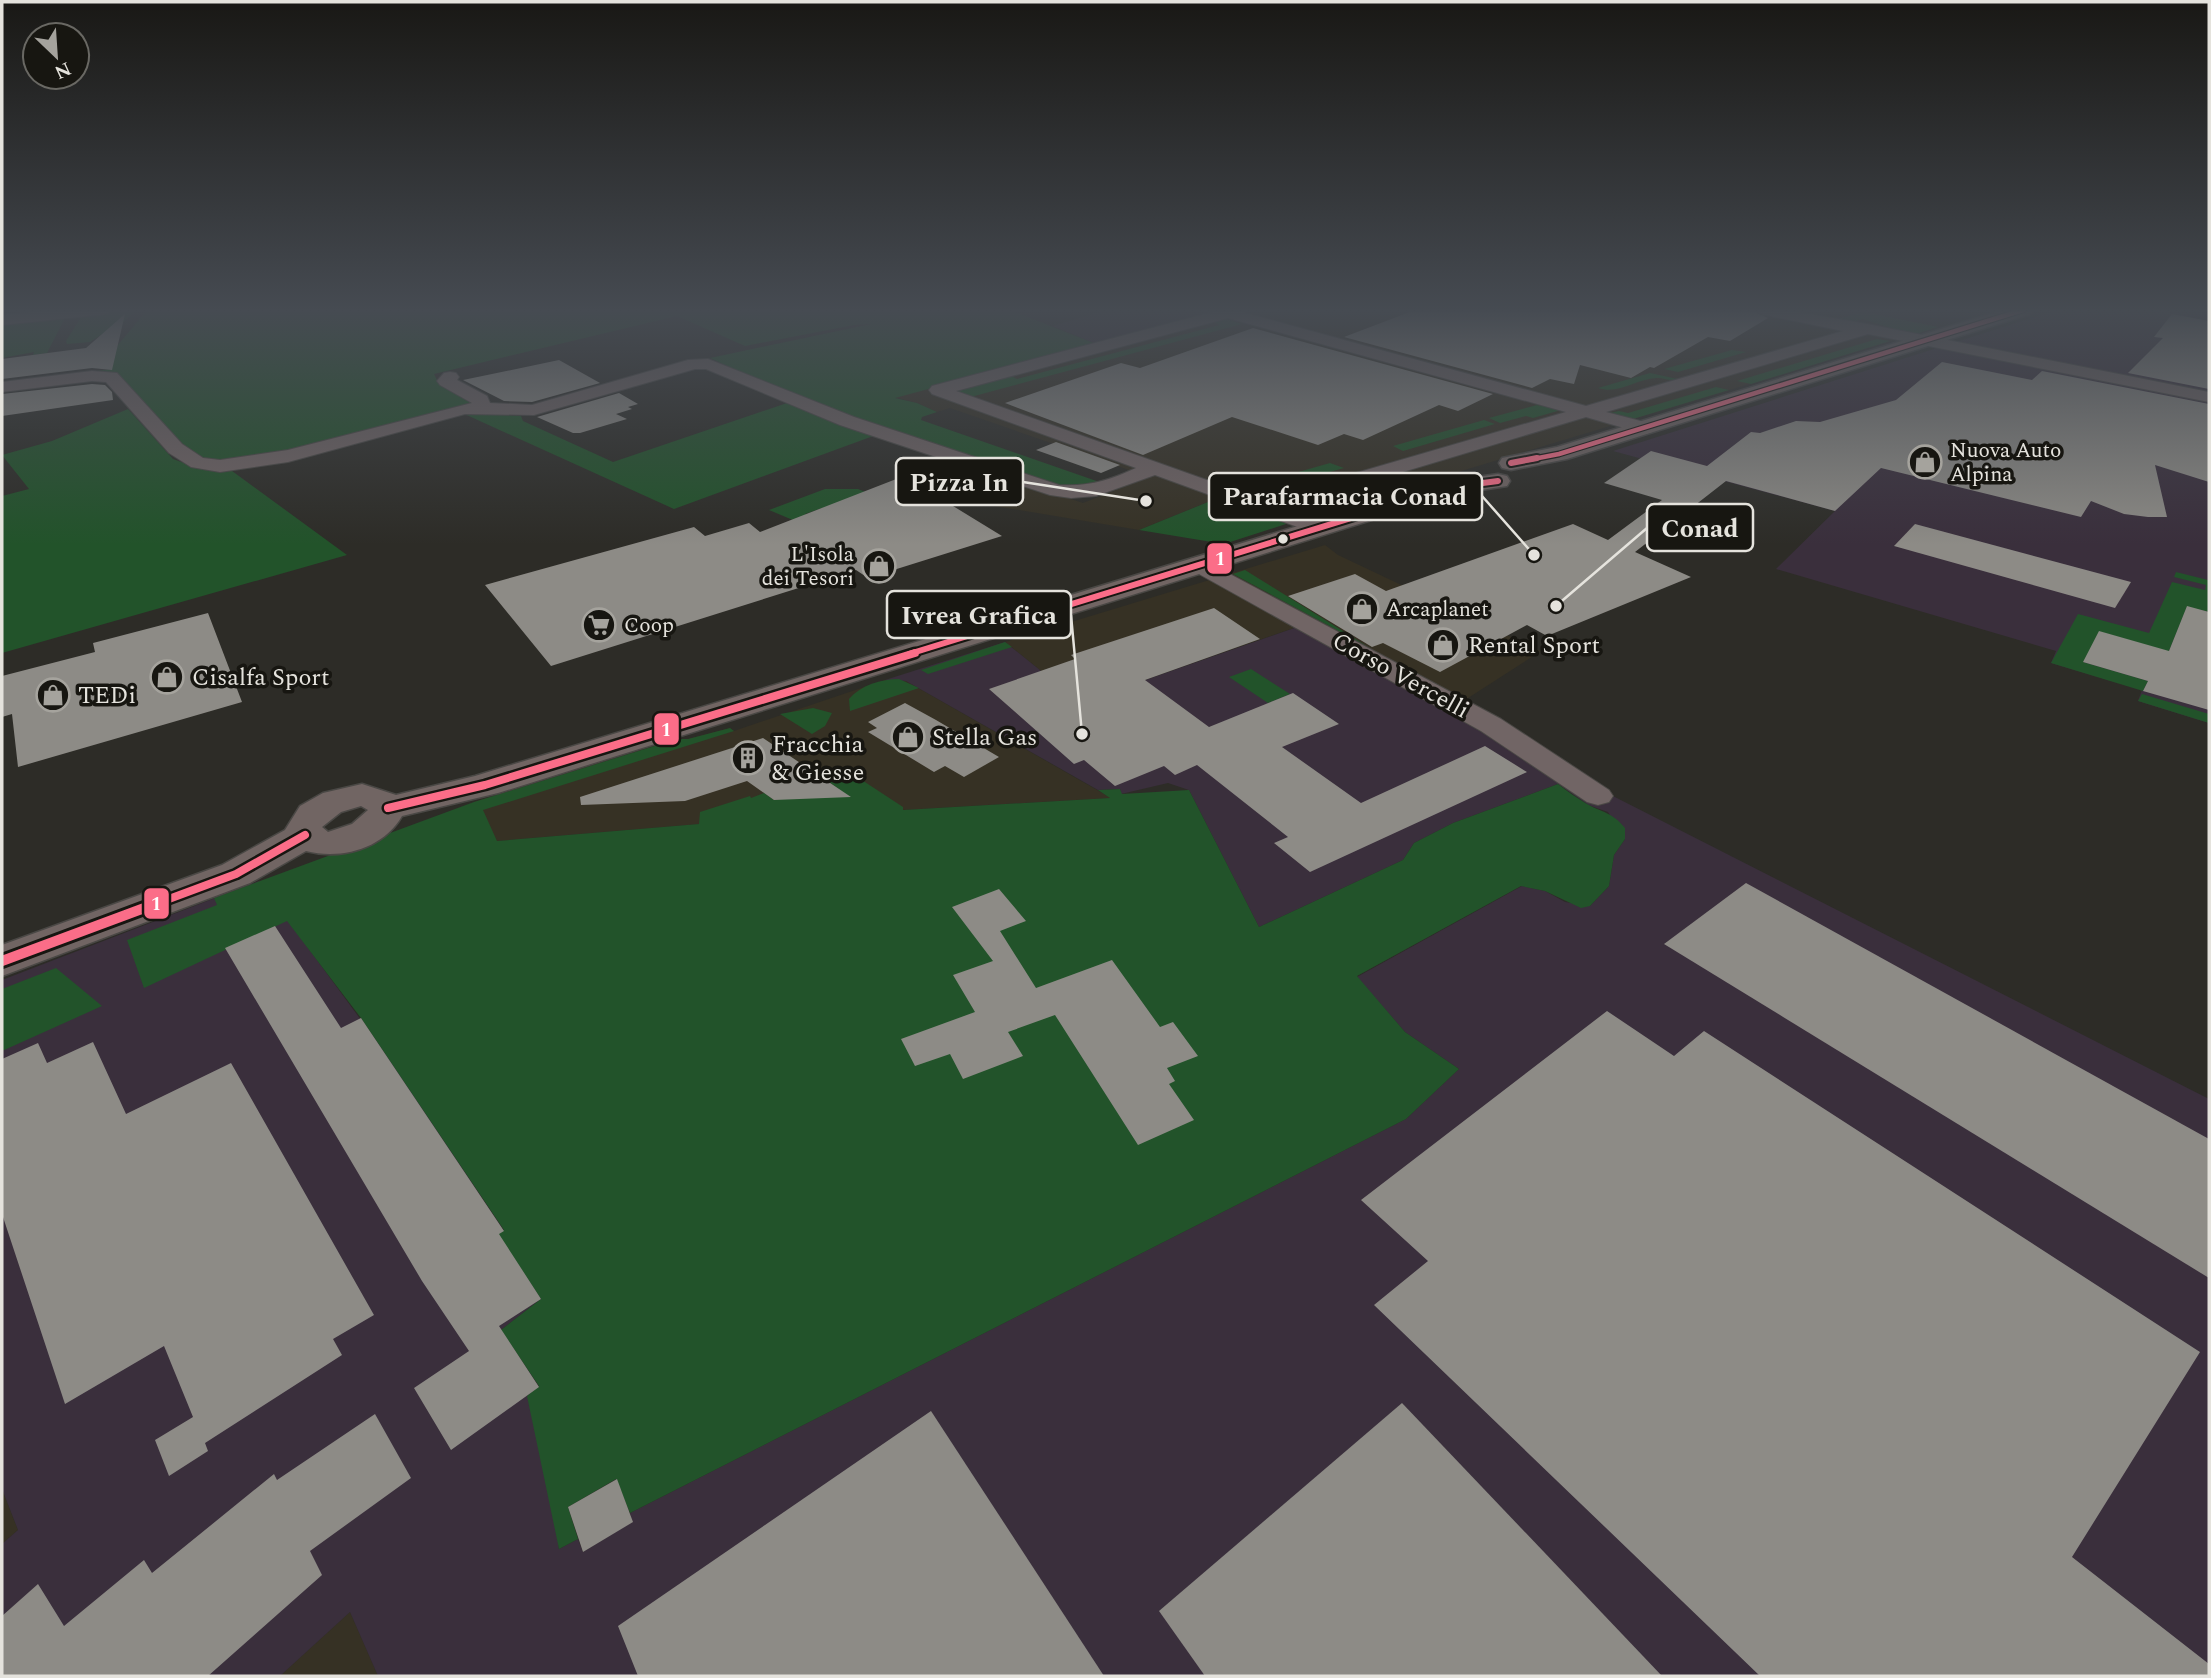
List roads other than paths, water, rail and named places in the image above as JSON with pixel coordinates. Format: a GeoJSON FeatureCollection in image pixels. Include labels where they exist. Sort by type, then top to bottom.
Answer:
{"type":"FeatureCollection","features":[{"type":"Feature","properties":{"kind":"main road"},"geometry":{"type":"LineString","coordinates":[[2,961],[236,874],[305,835],[303,828],[307,818],[339,800],[362,795],[375,797],[384,801],[388,808],[485,785],[1452,487],[1499,470],[1551,462],[1559,454],[1773,388]]}},
{"type":"Feature","properties":{"kind":"street"},"geometry":{"type":"LineString","coordinates":[[121,388],[180,453],[199,463],[221,465],[271,460],[464,409],[482,407],[512,413],[534,410],[612,388]]}},
{"type":"Feature","properties":{"kind":"street"},"geometry":{"type":"LineString","coordinates":[[459,388],[481,400],[482,407]]}},
{"type":"Feature","properties":{"kind":"street"},"geometry":{"type":"LineString","coordinates":[[765,388],[847,421],[1057,491],[1076,494],[1101,491],[1154,468]]}},
{"type":"Feature","properties":{"kind":"street"},"geometry":{"type":"LineString","coordinates":[[944,388],[938,390],[1317,527]]}},
{"type":"Feature","properties":{"kind":"street"},"geometry":{"type":"LineString","coordinates":[[1503,388],[1645,428]]}},
{"type":"Feature","properties":{"kind":"street"},"geometry":{"type":"LineString","coordinates":[[1263,507],[1665,388]]}},
{"type":"Feature","properties":{"kind":"street"},"geometry":{"type":"LineString","coordinates":[[1745,388],[1761,392]]}},
{"type":"Feature","properties":{"kind":"street"},"geometry":{"type":"LineString","coordinates":[[2165,388],[2209,397]]}},
{"type":"Feature","properties":{"kind":"street"},"geometry":{"type":"LineString","coordinates":[[1456,450],[1499,470]]}},
{"type":"Feature","properties":{"kind":"street","name":"Corso Vercelli"},"geometry":{"type":"LineString","coordinates":[[1198,564],[1484,720],[1598,796]]}},
{"type":"Feature","properties":{"kind":"place","name":"Nuova Auto Alpina"},"geometry":{"type":"Point","coordinates":[1925,462]}},
{"type":"Feature","properties":{"kind":"place","name":"Pizza In"},"geometry":{"type":"Point","coordinates":[1146,501]}},
{"type":"Feature","properties":{"kind":"place","name":"Parafarmacia Conad"},"geometry":{"type":"Point","coordinates":[1534,555]}},
{"type":"Feature","properties":{"kind":"place","name":"L'Isola dei Tesori"},"geometry":{"type":"Point","coordinates":[879,566]}},
{"type":"Feature","properties":{"kind":"place","name":"Conad"},"geometry":{"type":"Point","coordinates":[1556,606]}},
{"type":"Feature","properties":{"kind":"place","name":"Arcaplanet"},"geometry":{"type":"Point","coordinates":[1362,609]}},
{"type":"Feature","properties":{"kind":"place","name":"Coop"},"geometry":{"type":"Point","coordinates":[599,625]}},
{"type":"Feature","properties":{"kind":"place","name":"Rental Sport"},"geometry":{"type":"Point","coordinates":[1443,645]}},
{"type":"Feature","properties":{"kind":"place","name":"Cisalfa Sport"},"geometry":{"type":"Point","coordinates":[167,677]}},
{"type":"Feature","properties":{"kind":"place","name":"TEDi"},"geometry":{"type":"Point","coordinates":[53,695]}},
{"type":"Feature","properties":{"kind":"place","name":"Ivrea Grafica"},"geometry":{"type":"Point","coordinates":[1082,734]}},
{"type":"Feature","properties":{"kind":"place","name":"Stella Gas"},"geometry":{"type":"Point","coordinates":[908,737]}},
{"type":"Feature","properties":{"kind":"place","name":"Fracchia & Giesse"},"geometry":{"type":"Point","coordinates":[748,758]}}]}
